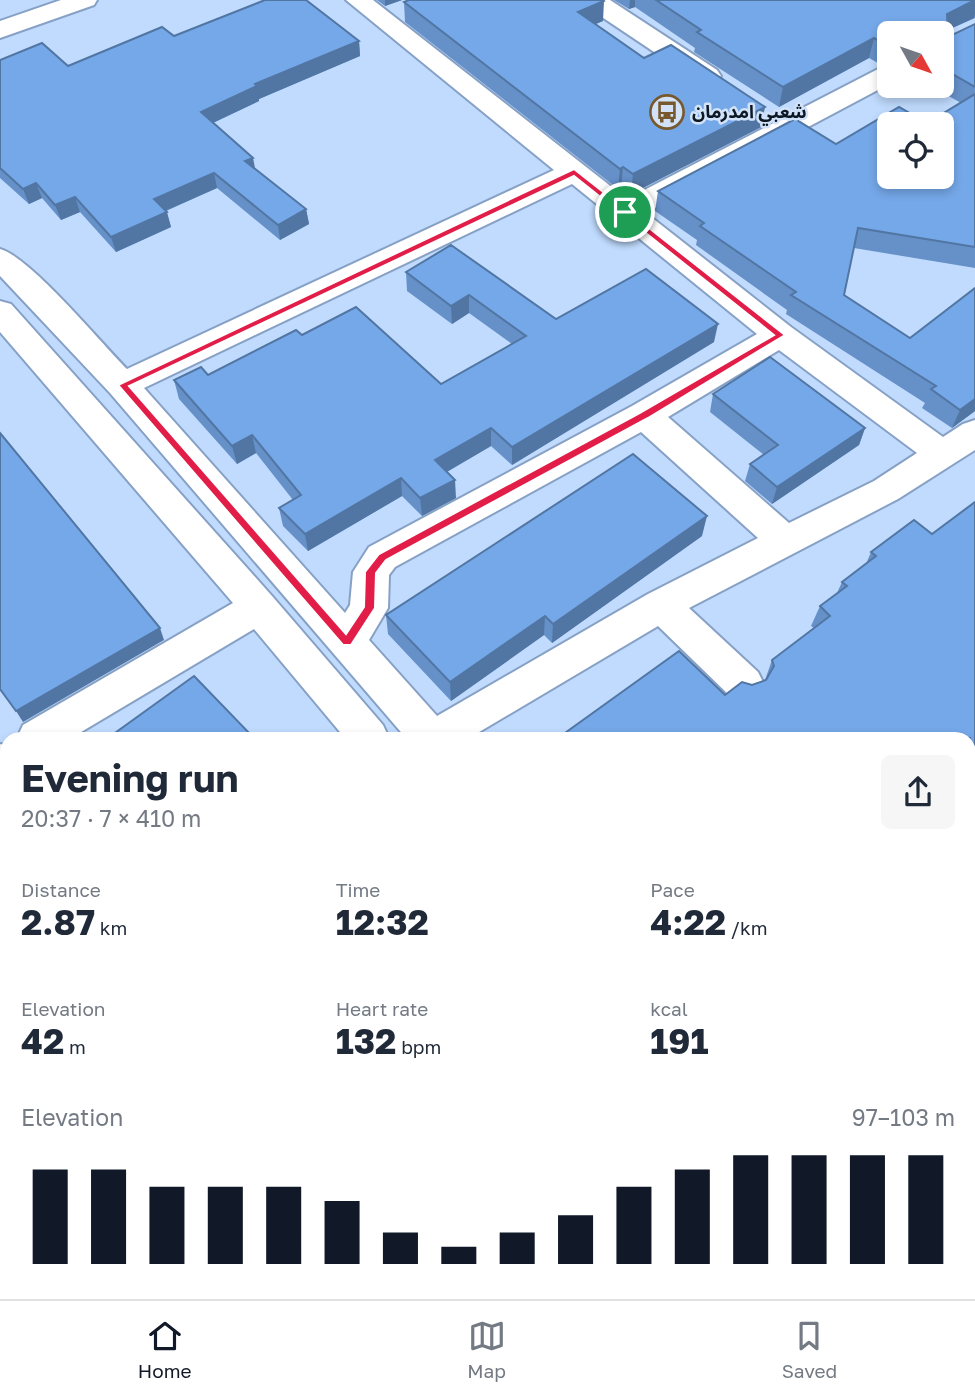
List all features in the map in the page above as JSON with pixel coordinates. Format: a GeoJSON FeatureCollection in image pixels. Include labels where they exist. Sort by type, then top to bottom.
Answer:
{"type":"FeatureCollection","features":[{"type":"Feature","properties":{"kind":"street"},"geometry":{"type":"LineString","coordinates":[[0,30],[85,0]]}},
{"type":"Feature","properties":{"kind":"street"},"geometry":{"type":"LineString","coordinates":[[358,0],[394,14],[574,172],[780,335],[944,455]]}},
{"type":"Feature","properties":{"kind":"street"},"geometry":{"type":"LineString","coordinates":[[593,0],[732,92]]}},
{"type":"Feature","properties":{"kind":"street"},"geometry":{"type":"LineString","coordinates":[[625,212],[775,121],[877,79]]}},
{"type":"Feature","properties":{"kind":"street"},"geometry":{"type":"LineString","coordinates":[[122,385],[574,172]]}},
{"type":"Feature","properties":{"kind":"street"},"geometry":{"type":"LineString","coordinates":[[1,261],[29,285],[122,385],[428,732]]}},
{"type":"Feature","properties":{"kind":"street"},"geometry":{"type":"LineString","coordinates":[[0,312],[259,607],[364,732]]}},
{"type":"Feature","properties":{"kind":"street"},"geometry":{"type":"LineString","coordinates":[[347,642],[369,608],[371,572],[382,557],[644,415],[780,335]]}},
{"type":"Feature","properties":{"kind":"street"},"geometry":{"type":"LineString","coordinates":[[644,415],[785,541]]}},
{"type":"Feature","properties":{"kind":"street"},"geometry":{"type":"LineString","coordinates":[[443,732],[661,605],[886,490],[975,433]]}},
{"type":"Feature","properties":{"kind":"street"},"geometry":{"type":"LineString","coordinates":[[661,605],[744,684]]}},
{"type":"Feature","properties":{"kind":"street"},"geometry":{"type":"LineString","coordinates":[[47,732],[259,607]]}},
{"type":"Feature","properties":{"kind":"shaded area"},"geometry":{"type":"Polygon","coordinates":[[[0,0],[975,0],[975,732],[0,732],[0,0]]]}},
{"type":"Feature","properties":{"kind":"building"},"geometry":{"type":"Polygon","coordinates":[[[265,0],[306,0],[359,41],[255,84],[257,86],[201,112],[253,158],[245,161],[306,209],[278,225],[214,173],[154,199],[167,212],[111,237],[75,197],[55,205],[36,183],[23,189],[0,168],[0,60],[42,43],[68,66],[162,27],[174,36],[265,0]]]}},
{"type":"Feature","properties":{"kind":"building"},"geometry":{"type":"Polygon","coordinates":[[[603,0],[578,12],[644,58],[671,45],[765,107],[633,174],[623,167],[620,169],[404,2],[603,0]]]}},
{"type":"Feature","properties":{"kind":"building"},"geometry":{"type":"Polygon","coordinates":[[[656,0],[975,0],[947,14],[947,21],[877,21],[877,40],[874,38],[783,87],[697,32],[701,30],[656,0]]]}},
{"type":"Feature","properties":{"kind":"building"},"geometry":{"type":"Polygon","coordinates":[[[975,24],[975,87],[954,75],[954,34],[975,24]]]}},
{"type":"Feature","properties":{"kind":"building"},"geometry":{"type":"Polygon","coordinates":[[[975,94],[975,247],[858,228],[844,295],[910,338],[975,288],[975,399],[960,410],[931,389],[936,386],[791,295],[796,292],[700,226],[704,223],[658,191],[795,119],[836,144],[877,120],[877,189],[954,189],[954,112],[945,112],[975,94]]]}},
{"type":"Feature","properties":{"kind":"building"},"geometry":{"type":"Polygon","coordinates":[[[899,107],[908,112],[890,112],[899,107]]]}},
{"type":"Feature","properties":{"kind":"building"},"geometry":{"type":"Polygon","coordinates":[[[451,245],[556,319],[646,269],[718,324],[512,447],[491,428],[435,460],[455,480],[420,498],[401,478],[305,534],[279,508],[301,495],[252,435],[232,446],[174,380],[201,367],[208,375],[296,330],[302,335],[356,307],[441,384],[526,336],[469,295],[451,306],[406,272],[451,245]]]}},
{"type":"Feature","properties":{"kind":"building"},"geometry":{"type":"Polygon","coordinates":[[[770,357],[865,428],[777,487],[750,464],[778,445],[713,394],[770,357]]]}},
{"type":"Feature","properties":{"kind":"building"},"geometry":{"type":"Polygon","coordinates":[[[0,433],[160,628],[16,711],[0,689],[0,433]]]}},
{"type":"Feature","properties":{"kind":"building"},"geometry":{"type":"Polygon","coordinates":[[[633,454],[707,516],[553,624],[545,616],[450,682],[386,615],[633,454]]]}},
{"type":"Feature","properties":{"kind":"building"},"geometry":{"type":"Polygon","coordinates":[[[975,502],[975,732],[566,732],[679,651],[725,695],[742,682],[752,685],[766,680],[774,666],[772,660],[830,616],[820,606],[847,586],[842,582],[876,556],[871,552],[914,520],[932,534],[975,502]]]}},
{"type":"Feature","properties":{"kind":"building"},"geometry":{"type":"Polygon","coordinates":[[[194,676],[248,732],[116,732],[194,676]]]}},
{"type":"Feature","properties":{"kind":"place","name":"شعبي امدرمان"},"geometry":{"type":"Point","coordinates":[667,112]}},
{"type":"Feature","properties":{"kind":"route"},"geometry":{"type":"LineString","coordinates":[[574,172],[625,212],[780,335],[644,415],[382,557],[371,572],[369,608],[347,642],[122,385],[574,172]]}}]}
